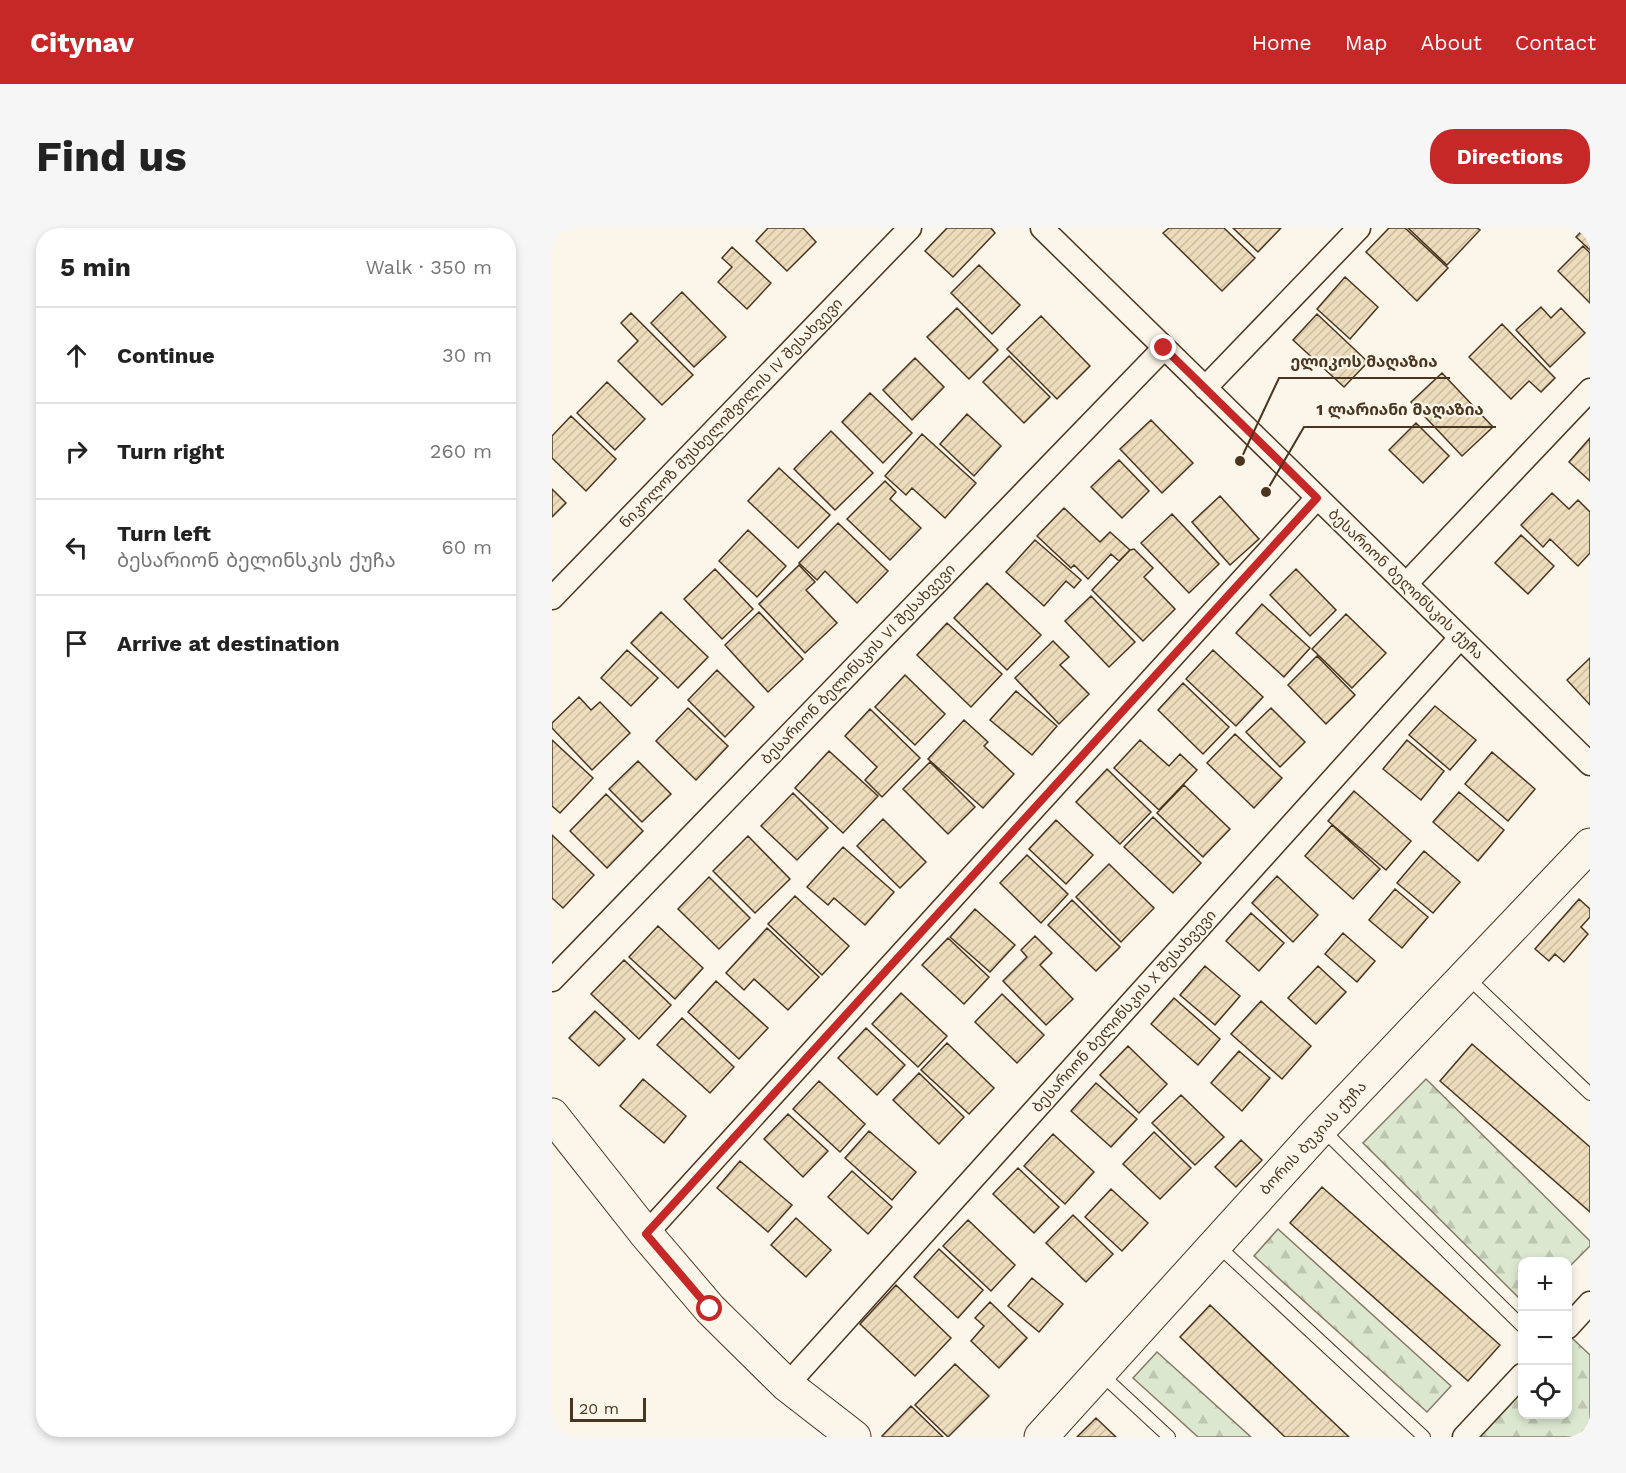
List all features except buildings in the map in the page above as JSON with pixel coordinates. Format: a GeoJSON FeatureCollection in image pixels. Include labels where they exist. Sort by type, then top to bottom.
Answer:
{"type":"FeatureCollection","features":[{"type":"Feature","properties":{"kind":"street","name":"ნიკოლოზ მუსხელიშვილის IV შესახვევი"},"geometry":{"type":"LineString","coordinates":[[552,598],[910,228]]}},
{"type":"Feature","properties":{"kind":"street","name":"ბესარიონ ბელინსკის ქუჩა"},"geometry":{"type":"LineString","coordinates":[[1042,228],[1590,764]]}},
{"type":"Feature","properties":{"kind":"street"},"geometry":{"type":"LineString","coordinates":[[1205,387],[1359,228]]}},
{"type":"Feature","properties":{"kind":"street","name":"ბესარიონ ბელინსკის VI შესახვევი"},"geometry":{"type":"LineString","coordinates":[[552,980],[1164,348]]}},
{"type":"Feature","properties":{"kind":"street"},"geometry":{"type":"LineString","coordinates":[[1406,584],[1590,390]]}},
{"type":"Feature","properties":{"kind":"street"},"geometry":{"type":"LineString","coordinates":[[646,1234],[1317,498]]}},
{"type":"Feature","properties":{"kind":"street","name":"ბესარიონ ბელინსკის X შესახვევი"},"geometry":{"type":"LineString","coordinates":[[787,1385],[1460,638]]}},
{"type":"Feature","properties":{"kind":"street","name":"ბორის ბუკიას ქუჩა"},"geometry":{"type":"LineString","coordinates":[[1041,1437],[1321,1128],[1590,845]]}},
{"type":"Feature","properties":{"kind":"street"},"geometry":{"type":"LineString","coordinates":[[552,1115],[646,1234],[710,1309],[787,1385],[854,1437]]}},
{"type":"Feature","properties":{"kind":"street"},"geometry":{"type":"LineString","coordinates":[[1464,1437],[1518,1379]]}},
{"type":"Feature","properties":{"kind":"lane"},"geometry":{"type":"LineString","coordinates":[[1466,976],[1590,1094]]}},
{"type":"Feature","properties":{"kind":"lane"},"geometry":{"type":"LineString","coordinates":[[1321,1128],[1518,1322]]}},
{"type":"Feature","properties":{"kind":"lane"},"geometry":{"type":"LineString","coordinates":[[1215,1244],[1425,1437]]}},
{"type":"Feature","properties":{"kind":"lane"},"geometry":{"type":"LineString","coordinates":[[1099,1372],[1169,1437]]}},
{"type":"Feature","properties":{"kind":"green space"},"geometry":{"type":"Polygon","coordinates":[[[1426,1079],[1590,1241],[1590,1246],[1572,1264],[1572,1257],[1518,1257],[1518,1297],[1363,1143],[1426,1079]]]}},
{"type":"Feature","properties":{"kind":"green space"},"geometry":{"type":"Polygon","coordinates":[[[1278,1229],[1451,1386],[1427,1412],[1254,1256],[1278,1229]]]}},
{"type":"Feature","properties":{"kind":"green space"},"geometry":{"type":"Polygon","coordinates":[[[1572,1338],[1590,1355],[1590,1424],[1577,1437],[1478,1437],[1518,1394],[1518,1419],[1572,1419],[1572,1338]]]}},
{"type":"Feature","properties":{"kind":"green space"},"geometry":{"type":"Polygon","coordinates":[[[1157,1352],[1251,1437],[1198,1437],[1133,1378],[1157,1352]]]}},
{"type":"Feature","properties":{"kind":"place","name":"ელიკოს მაღაზია"},"geometry":{"type":"Point","coordinates":[1240,461]}},
{"type":"Feature","properties":{"kind":"place","name":"1 ლარიანი მაღაზია"},"geometry":{"type":"Point","coordinates":[1266,492]}},
{"type":"Feature","properties":{"kind":"route"},"geometry":{"type":"LineString","coordinates":[[710,1309],[646,1234],[1317,498],[1164,348]]}}]}
